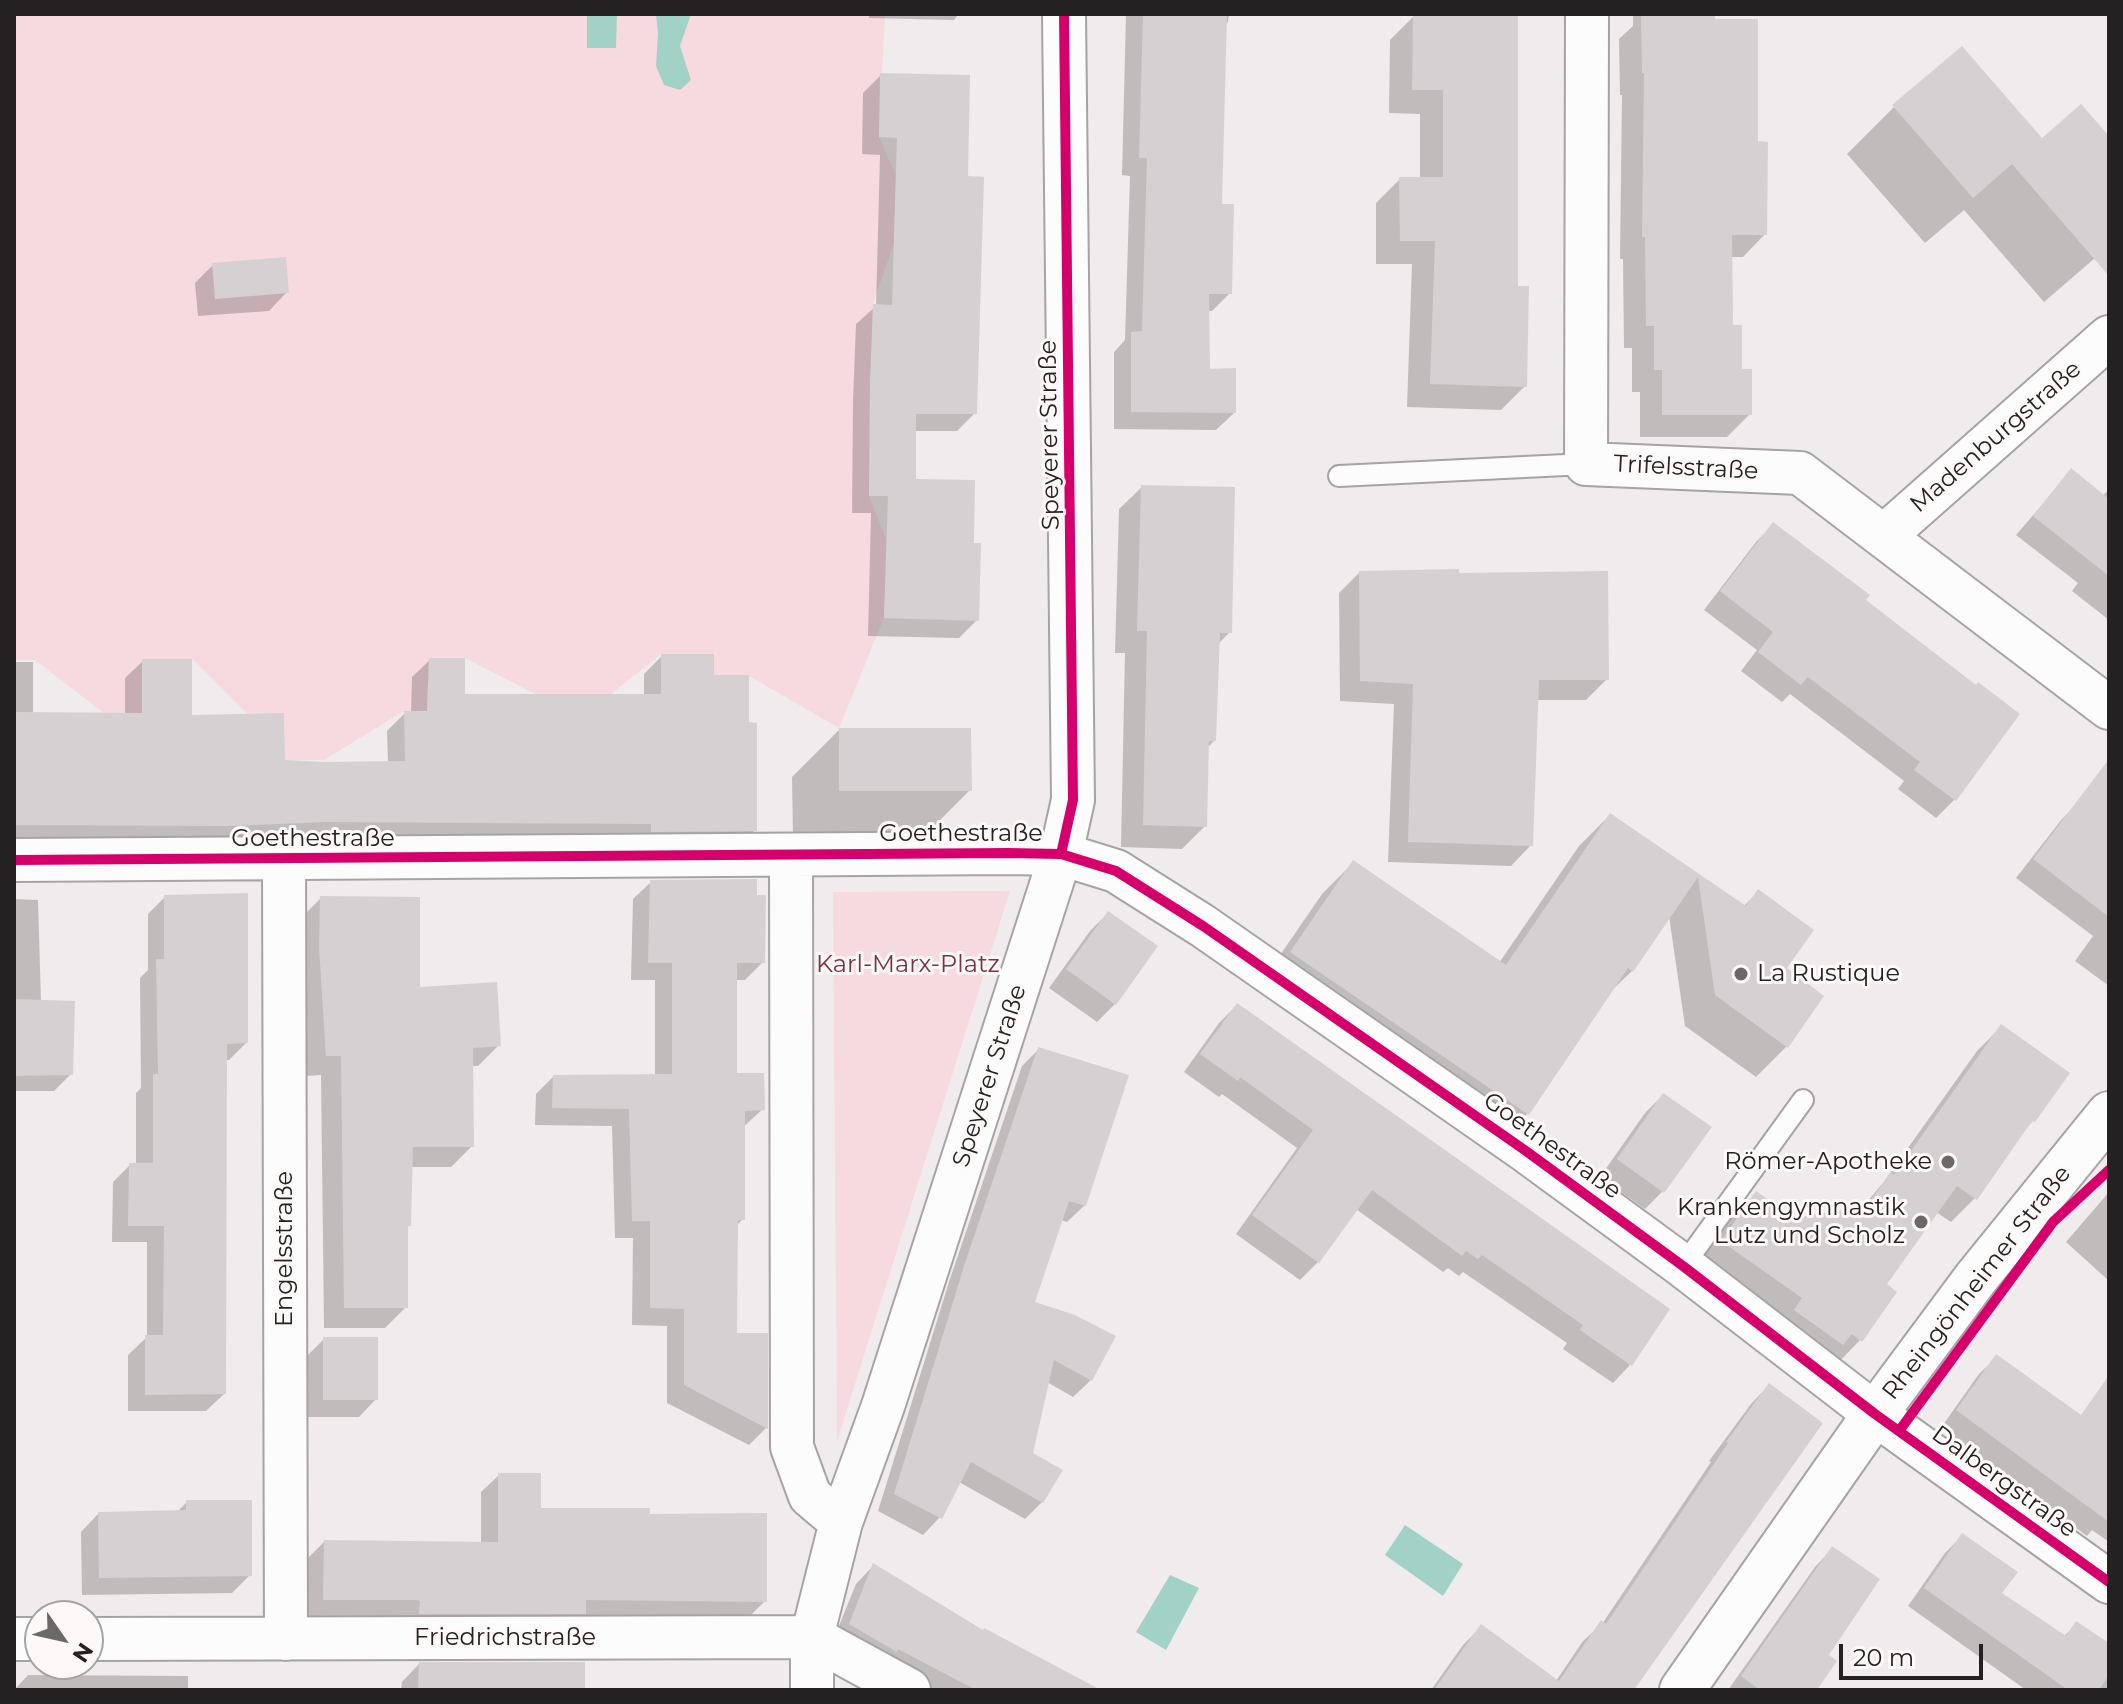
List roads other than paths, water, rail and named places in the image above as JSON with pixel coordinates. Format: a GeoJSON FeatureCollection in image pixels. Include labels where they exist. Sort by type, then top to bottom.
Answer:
{"type":"FeatureCollection","features":[{"type":"Feature","properties":{"kind":"street","name":"Speyerer Straße"},"geometry":{"type":"LineString","coordinates":[[812,1690],[812,1637],[841,1522],[883,1406],[1061,854],[1073,800],[1064,14]]}},
{"type":"Feature","properties":{"kind":"street","name":"Trifelsstraße"},"geometry":{"type":"LineString","coordinates":[[1587,14],[1586,464],[1800,473],[2109,708]]}},
{"type":"Feature","properties":{"kind":"street","name":"Madenburgstraße"},"geometry":{"type":"LineString","coordinates":[[1884,536],[2109,337]]}},
{"type":"Feature","properties":{"kind":"street","name":"Goethestraße"},"geometry":{"type":"LineString","coordinates":[[14,860],[1061,854],[1116,871],[1203,926],[1526,1151],[1683,1266],[1875,1414]]}},
{"type":"Feature","properties":{"kind":"street"},"geometry":{"type":"LineString","coordinates":[[791,855],[792,1447],[810,1496],[841,1522]]}},
{"type":"Feature","properties":{"kind":"street","name":"Engelsstraße"},"geometry":{"type":"LineString","coordinates":[[284,860],[286,1639]]}},
{"type":"Feature","properties":{"kind":"street","name":"Rheingönheimer Straße"},"geometry":{"type":"LineString","coordinates":[[1682,1690],[1875,1414],[1976,1278],[2109,1114]]}},
{"type":"Feature","properties":{"kind":"street","name":"Dalbergstraße"},"geometry":{"type":"LineString","coordinates":[[1875,1414],[2109,1582]]}},
{"type":"Feature","properties":{"kind":"street","name":"Friedrichstraße"},"geometry":{"type":"LineString","coordinates":[[104,1639],[812,1637],[909,1690]]}},
{"type":"Feature","properties":{"kind":"lane"},"geometry":{"type":"LineString","coordinates":[[1339,476],[1586,464]]}},
{"type":"Feature","properties":{"kind":"lane"},"geometry":{"type":"LineString","coordinates":[[1683,1266],[1803,1100]]}},
{"type":"Feature","properties":{"kind":"place","name":"La Rustique"},"geometry":{"type":"Point","coordinates":[1741,974]}},
{"type":"Feature","properties":{"kind":"place","name":"Römer-Apotheke"},"geometry":{"type":"Point","coordinates":[1948,1162]}},
{"type":"Feature","properties":{"kind":"place","name":"Krankengymnastik Lutz und Scholz"},"geometry":{"type":"Point","coordinates":[1921,1222]}},
{"type":"Feature","properties":{"kind":"park label","name":"Karl-Marx-Platz"},"geometry":{"type":"Point","coordinates":[908,965]}}]}
